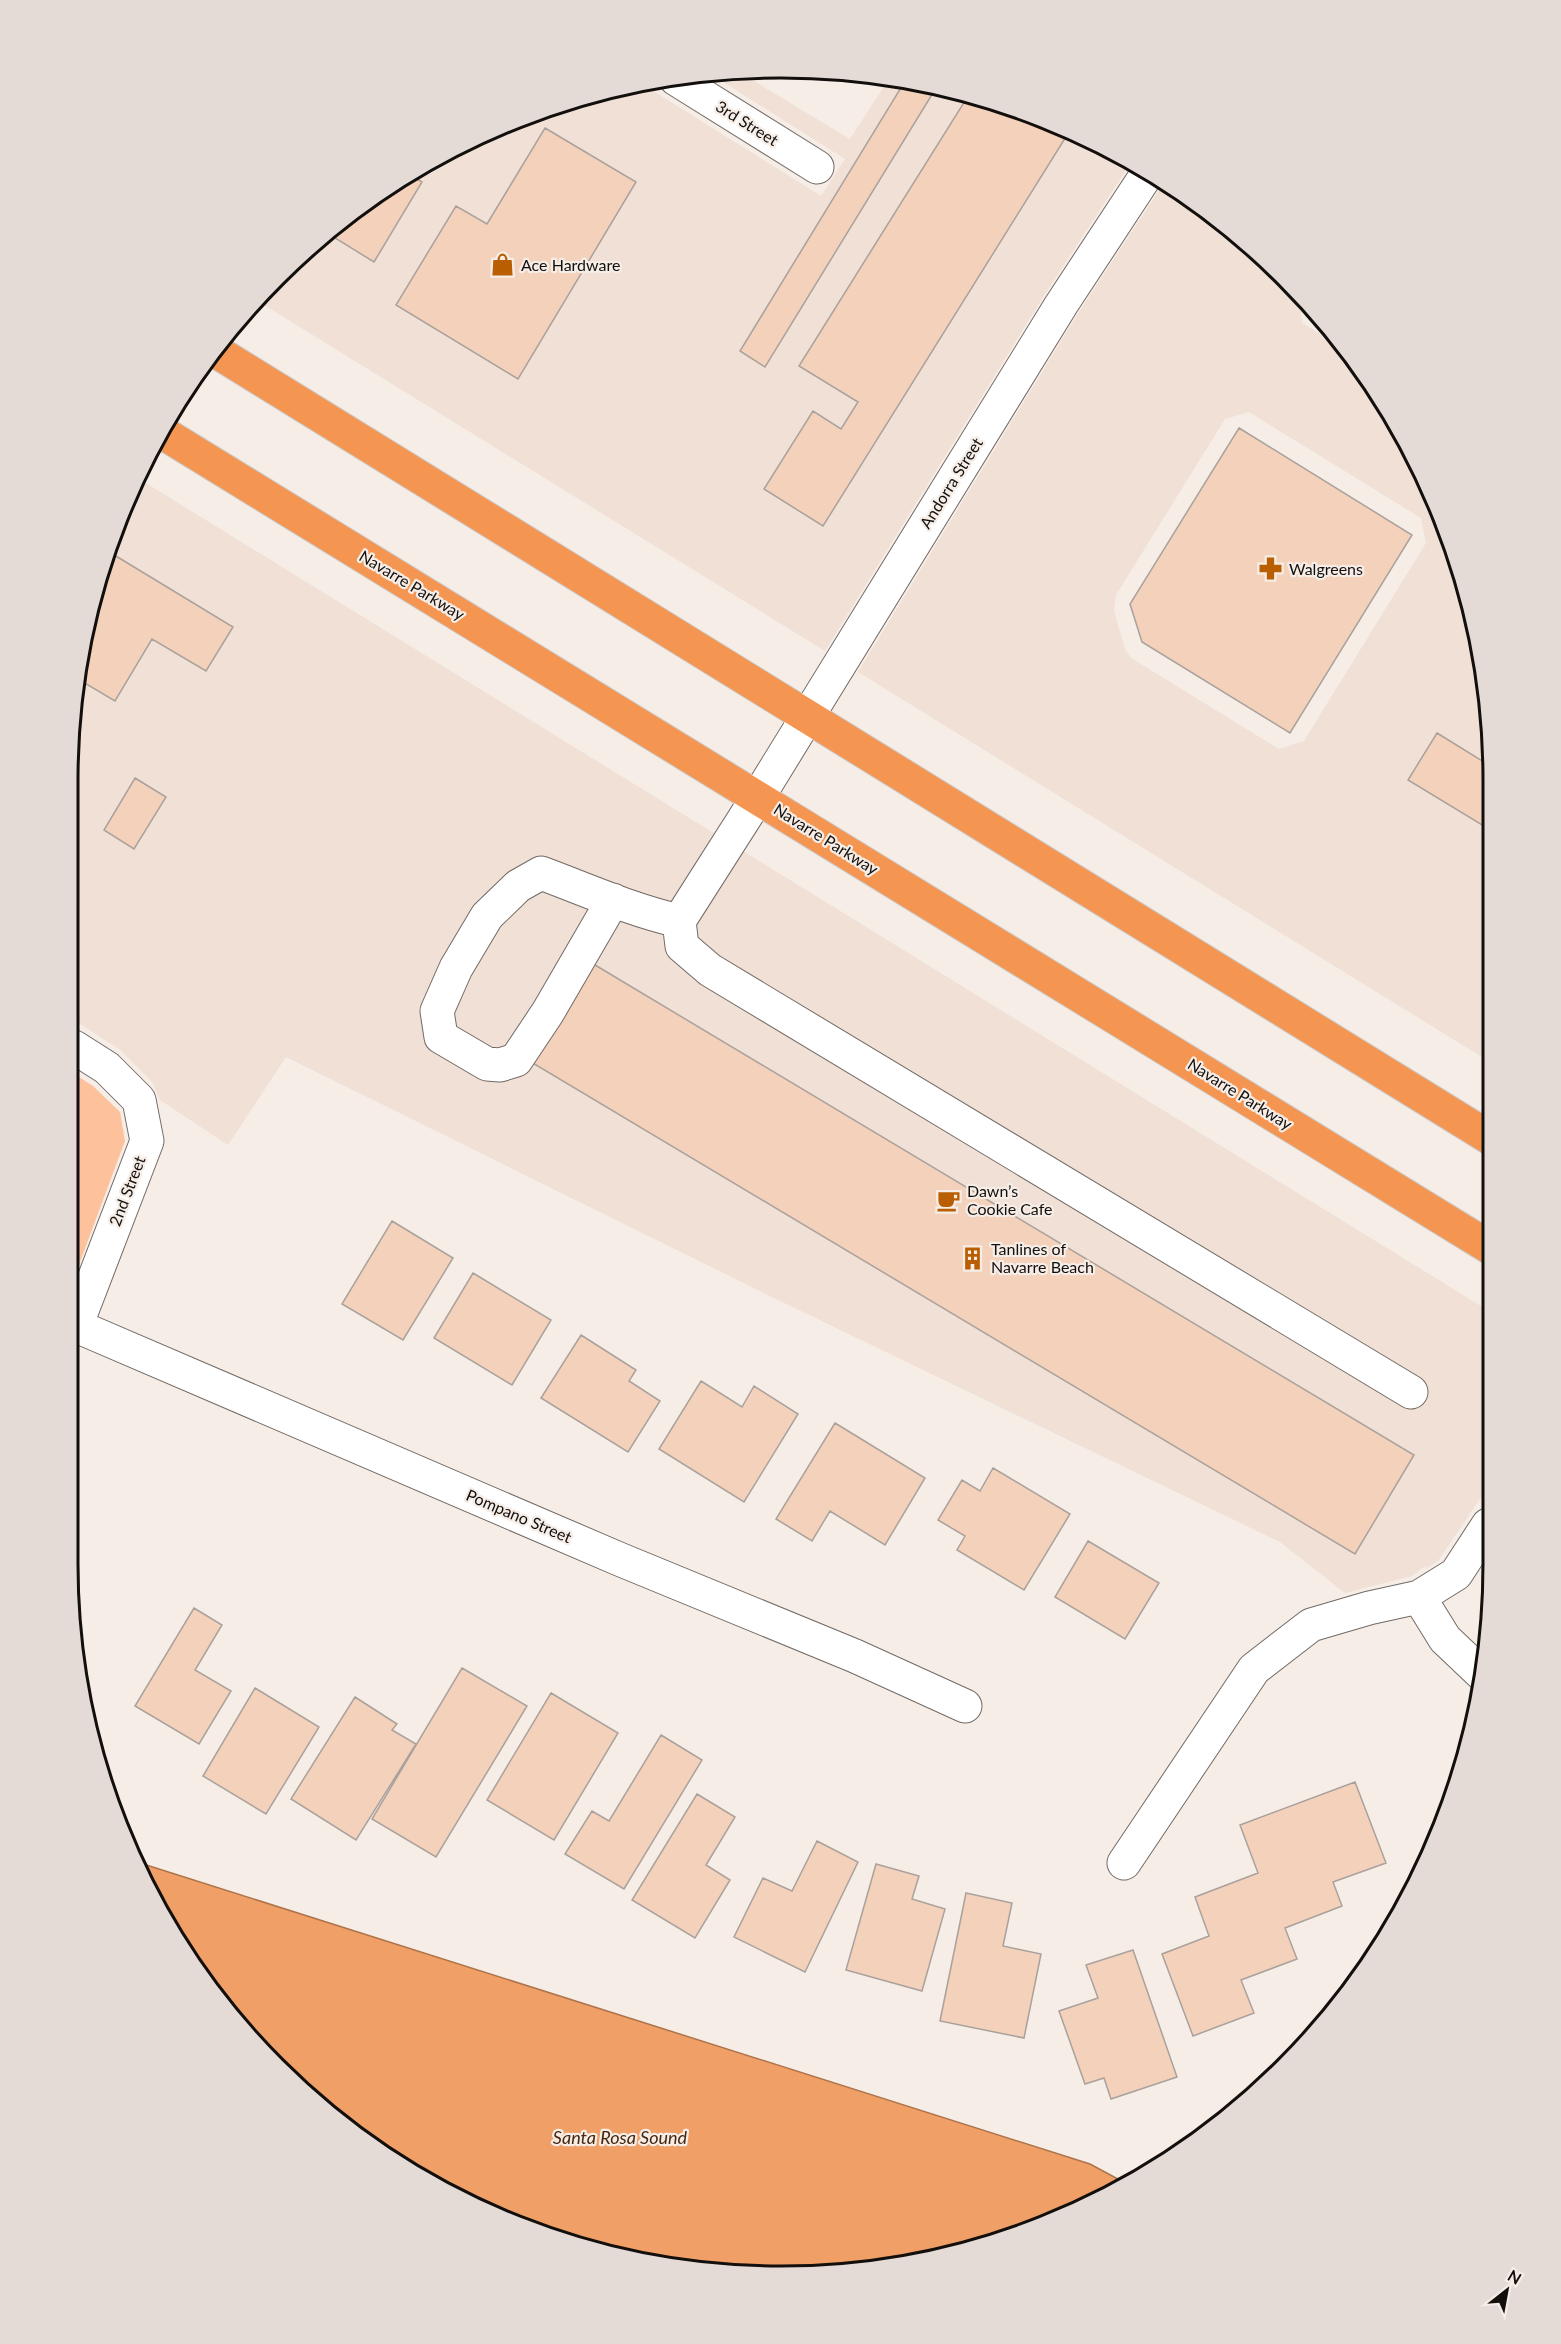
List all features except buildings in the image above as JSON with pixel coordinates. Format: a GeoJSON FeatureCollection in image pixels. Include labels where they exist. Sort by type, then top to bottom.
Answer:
{"type":"FeatureCollection","features":[{"type":"Feature","properties":{"kind":"highway"},"geometry":{"type":"LineString","coordinates":[[222,355],[1483,1134]]}},
{"type":"Feature","properties":{"kind":"highway","name":"Navarre Parkway"},"geometry":{"type":"LineString","coordinates":[[168,436],[1483,1243]]}},
{"type":"Feature","properties":{"kind":"street","name":"3rd Street"},"geometry":{"type":"LineString","coordinates":[[685,85],[817,167]]}},
{"type":"Feature","properties":{"kind":"street","name":"Andorra Street"},"geometry":{"type":"LineString","coordinates":[[679,921],[1061,305],[1144,179]]}},
{"type":"Feature","properties":{"kind":"street"},"geometry":{"type":"LineString","coordinates":[[613,900],[548,1012],[516,1060],[500,1065],[487,1064],[441,1037],[437,1011],[456,968],[487,916],[518,886],[541,873],[613,900],[646,913],[679,921],[682,946],[710,970],[1411,1392]]}},
{"type":"Feature","properties":{"kind":"street","name":"2nd Street"},"geometry":{"type":"LineString","coordinates":[[78,1050],[107,1068],[139,1100],[147,1141],[78,1318]]}},
{"type":"Feature","properties":{"kind":"street","name":"Pompano Street"},"geometry":{"type":"LineString","coordinates":[[78,1327],[619,1559],[855,1656],[965,1706]]}},
{"type":"Feature","properties":{"kind":"street"},"geometry":{"type":"LineString","coordinates":[[1124,1863],[1254,1669],[1311,1625],[1419,1596],[1456,1574],[1483,1533]]}},
{"type":"Feature","properties":{"kind":"street"},"geometry":{"type":"LineString","coordinates":[[1419,1596],[1445,1639],[1475,1668]]}},
{"type":"Feature","properties":{"kind":"shaded area"},"geometry":{"type":"Polygon","coordinates":[[[751,79],[850,139],[884,86],[918,91],[1006,115],[1049,131],[1127,169],[1045,294],[825,651],[264,305],[317,252],[353,223],[390,196],[429,172],[512,131],[599,102],[651,90],[821,196],[845,159],[722,81],[751,79]]]}},
{"type":"Feature","properties":{"kind":"shaded area"},"geometry":{"type":"Polygon","coordinates":[[[1160,189],[1171,196],[1244,252],[1300,308],[1302,323],[1325,337],[1338,353],[1365,390],[1411,470],[1446,555],[1470,643],[1481,735],[1483,1058],[858,672],[1077,315],[1160,189]],[[1249,412],[1225,419],[1116,595],[1114,611],[1125,649],[1131,658],[1279,749],[1304,741],[1426,543],[1421,518],[1249,412]]]}},
{"type":"Feature","properties":{"kind":"shaded area"},"geometry":{"type":"Polygon","coordinates":[[[144,482],[1483,1307],[1483,1494],[1438,1561],[1427,1568],[1425,1566],[1412,1576],[1345,1593],[1280,1542],[772,1297],[286,1057],[228,1145],[160,1100],[153,1083],[119,1049],[78,1023],[80,735],[91,643],[102,599],[115,555],[144,482]]]}},
{"type":"Feature","properties":{"kind":"shaded area"},"geometry":{"type":"Polygon","coordinates":[[[78,1077],[93,1086],[120,1112],[125,1141],[78,1267],[78,1077]]]}},
{"type":"Feature","properties":{"kind":"water","name":"Santa Rosa Sound"},"geometry":{"type":"Polygon","coordinates":[[[146,1865],[1090,2164],[1118,2179],[1049,2213],[1006,2229],[918,2253],[872,2260],[780,2266],[689,2260],[643,2253],[555,2229],[470,2194],[429,2172],[390,2148],[317,2092],[252,2027],[223,1991],[196,1954],[172,1915],[146,1865]]]}},
{"type":"Feature","properties":{"kind":"place","name":"Ace Hardware"},"geometry":{"type":"Point","coordinates":[503,265]}},
{"type":"Feature","properties":{"kind":"place","name":"Walgreens"},"geometry":{"type":"Point","coordinates":[1271,569]}},
{"type":"Feature","properties":{"kind":"place","name":"Dawn’s Cookie Cafe"},"geometry":{"type":"Point","coordinates":[949,1200]}},
{"type":"Feature","properties":{"kind":"place","name":"Tanlines of Navarre Beach"},"geometry":{"type":"Point","coordinates":[973,1258]}}]}
